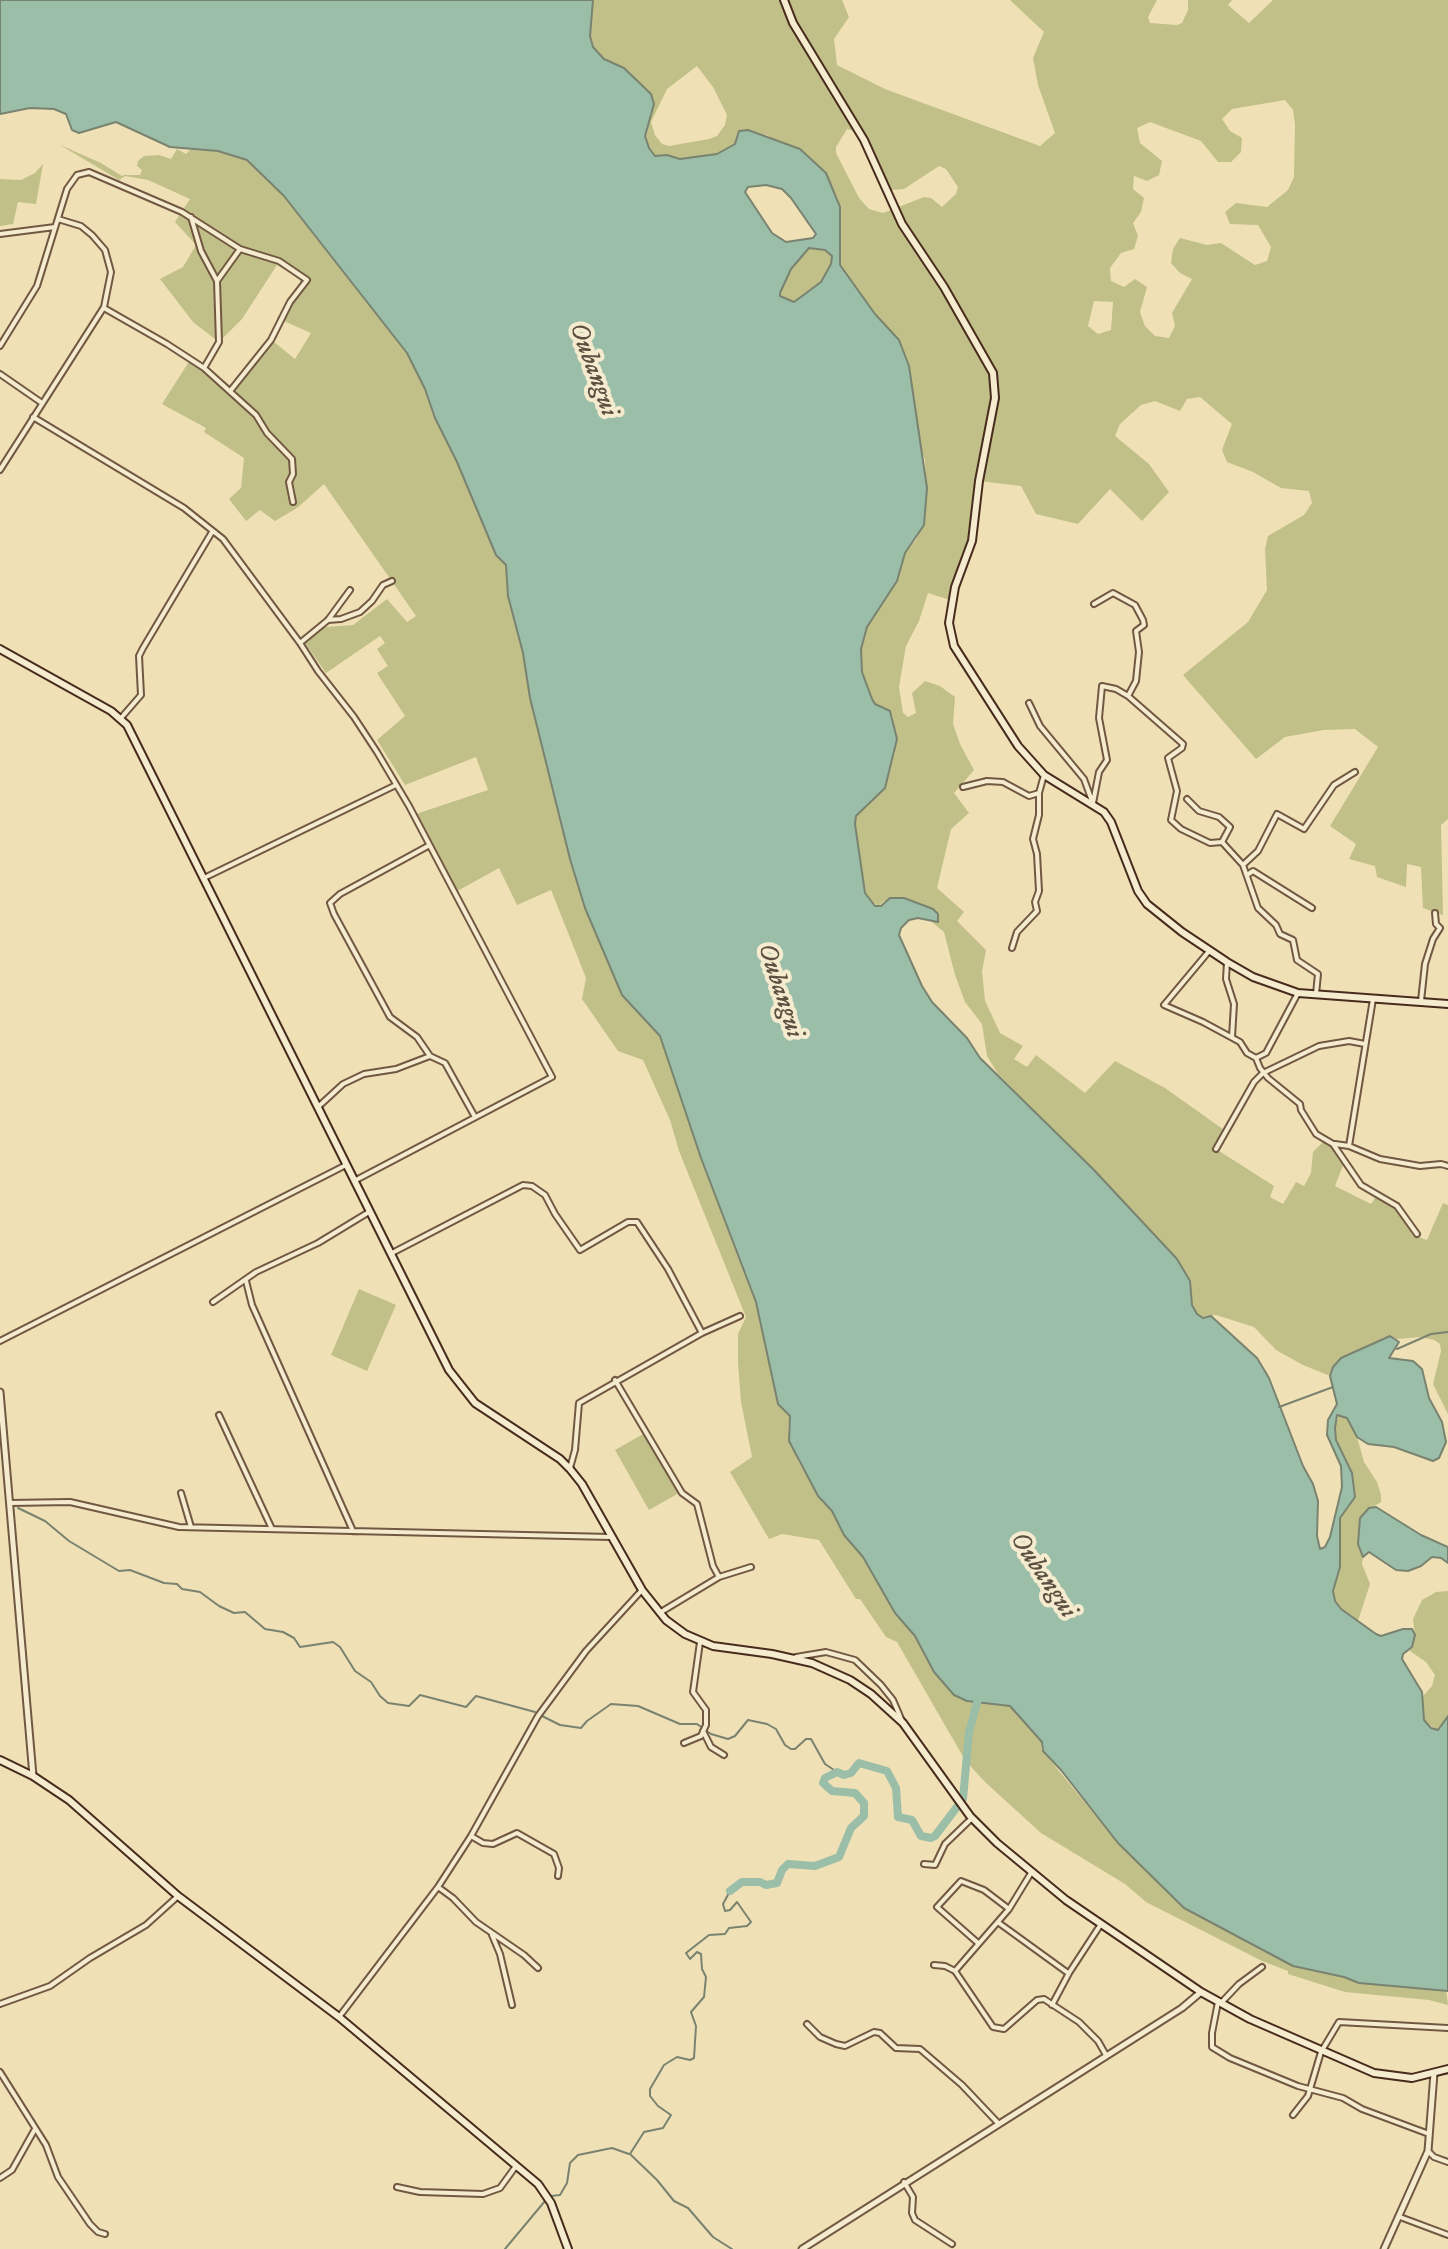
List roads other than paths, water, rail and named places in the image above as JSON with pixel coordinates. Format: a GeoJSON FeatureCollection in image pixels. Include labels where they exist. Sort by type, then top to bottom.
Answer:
{"type":"FeatureCollection","features":[{"type":"Feature","properties":{"kind":"main road"},"geometry":{"type":"LineString","coordinates":[[784,0],[793,23],[864,140],[902,224],[944,287],[993,373],[995,398],[979,481],[972,541],[950,610],[951,636],[1018,746],[1044,775],[1093,803],[1111,822],[1124,860],[1147,904],[1227,962],[1261,981],[1298,993],[1448,1004]]}},
{"type":"Feature","properties":{"kind":"main road"},"geometry":{"type":"LineString","coordinates":[[0,649],[121,718],[135,739],[449,1370],[466,1395],[486,1412],[560,1459],[570,1469],[659,1614],[700,1642],[794,1658],[850,1680],[871,1694],[903,1723],[971,1817],[1031,1873],[1201,1992],[1321,2052],[1374,2073],[1412,2078],[1448,2069]]}},
{"type":"Feature","properties":{"kind":"main road"},"geometry":{"type":"LineString","coordinates":[[0,1761],[33,1776],[69,1800],[178,1896],[339,2017],[516,2166],[544,2192],[568,2249]]}},
{"type":"Feature","properties":{"kind":"street"},"geometry":{"type":"LineString","coordinates":[[0,346],[37,286],[72,180],[82,172],[89,172],[191,217],[240,249],[279,261],[307,280],[290,302],[271,340],[231,390]]}},
{"type":"Feature","properties":{"kind":"street"},"geometry":{"type":"LineString","coordinates":[[191,217],[201,251],[217,281],[219,342],[204,368]]}},
{"type":"Feature","properties":{"kind":"street"},"geometry":{"type":"LineString","coordinates":[[0,470],[104,307],[111,272],[105,250],[81,226],[57,219]]}},
{"type":"Feature","properties":{"kind":"street"},"geometry":{"type":"LineString","coordinates":[[0,234],[55,227]]}},
{"type":"Feature","properties":{"kind":"street"},"geometry":{"type":"LineString","coordinates":[[217,281],[240,249]]}},
{"type":"Feature","properties":{"kind":"street"},"geometry":{"type":"LineString","coordinates":[[104,307],[204,368],[256,415],[267,433],[292,459],[293,474],[289,482],[293,502]]}},
{"type":"Feature","properties":{"kind":"street"},"geometry":{"type":"LineString","coordinates":[[0,374],[42,403]]}},
{"type":"Feature","properties":{"kind":"street"},"geometry":{"type":"LineString","coordinates":[[33,417],[184,508],[223,539],[354,717],[397,785],[552,1077],[356,1180]]}},
{"type":"Feature","properties":{"kind":"street"},"geometry":{"type":"LineString","coordinates":[[121,718],[141,695],[139,662],[143,648],[212,532]]}},
{"type":"Feature","properties":{"kind":"street"},"geometry":{"type":"LineString","coordinates":[[328,620],[360,612],[383,585],[392,581]]}},
{"type":"Feature","properties":{"kind":"street"},"geometry":{"type":"LineString","coordinates":[[300,643],[328,620],[350,590]]}},
{"type":"Feature","properties":{"kind":"street"},"geometry":{"type":"LineString","coordinates":[[1094,604],[1113,593],[1135,605],[1143,620],[1144,625],[1136,631],[1139,652],[1136,681],[1128,696]]}},
{"type":"Feature","properties":{"kind":"street"},"geometry":{"type":"LineString","coordinates":[[1093,803],[1099,772],[1107,760],[1099,718],[1102,686],[1128,696],[1183,744],[1168,758],[1177,791],[1171,820],[1181,829],[1210,843],[1222,842]]}},
{"type":"Feature","properties":{"kind":"street"},"geometry":{"type":"LineString","coordinates":[[1029,703],[1040,726],[1084,779],[1093,803]]}},
{"type":"Feature","properties":{"kind":"street"},"geometry":{"type":"LineString","coordinates":[[1243,865],[1258,851],[1277,814],[1304,829],[1334,785],[1355,772]]}},
{"type":"Feature","properties":{"kind":"street"},"geometry":{"type":"LineString","coordinates":[[1012,948],[1014,937],[1037,911],[1037,854],[1033,839],[1044,775]]}},
{"type":"Feature","properties":{"kind":"street"},"geometry":{"type":"LineString","coordinates":[[963,787],[987,781],[1003,782],[1029,796],[1039,793]]}},
{"type":"Feature","properties":{"kind":"street"},"geometry":{"type":"LineString","coordinates":[[204,878],[397,785]]}},
{"type":"Feature","properties":{"kind":"street"},"geometry":{"type":"LineString","coordinates":[[1187,799],[1199,811],[1219,817],[1230,827],[1222,842]]}},
{"type":"Feature","properties":{"kind":"street"},"geometry":{"type":"LineString","coordinates":[[1222,842],[1243,865],[1258,908],[1276,925],[1280,934],[1293,940],[1297,960],[1318,974],[1316,994]]}},
{"type":"Feature","properties":{"kind":"street"},"geometry":{"type":"LineString","coordinates":[[429,846],[340,894],[330,903],[390,1017],[417,1037],[430,1056],[445,1063],[475,1117]]}},
{"type":"Feature","properties":{"kind":"street"},"geometry":{"type":"LineString","coordinates":[[1247,875],[1253,871],[1312,908]]}},
{"type":"Feature","properties":{"kind":"street"},"geometry":{"type":"LineString","coordinates":[[1421,1002],[1425,964],[1440,928],[1436,924],[1435,913]]}},
{"type":"Feature","properties":{"kind":"street"},"geometry":{"type":"LineString","coordinates":[[1210,950],[1164,1005],[1232,1038],[1256,1058],[1263,1073],[1300,1104],[1316,1134],[1333,1144],[1349,1146],[1380,1159],[1420,1166],[1448,1166]]}},
{"type":"Feature","properties":{"kind":"street"},"geometry":{"type":"LineString","coordinates":[[1227,962],[1226,979],[1234,1009],[1232,1038]]}},
{"type":"Feature","properties":{"kind":"street"},"geometry":{"type":"LineString","coordinates":[[1256,1058],[1266,1053],[1298,993]]}},
{"type":"Feature","properties":{"kind":"street"},"geometry":{"type":"LineString","coordinates":[[1349,1146],[1373,999]]}},
{"type":"Feature","properties":{"kind":"street"},"geometry":{"type":"LineString","coordinates":[[1216,1149],[1254,1082],[1263,1073],[1319,1046],[1349,1041],[1365,1044]]}},
{"type":"Feature","properties":{"kind":"street"},"geometry":{"type":"LineString","coordinates":[[317,1107],[343,1084],[364,1074],[396,1069],[430,1056]]}},
{"type":"Feature","properties":{"kind":"street"},"geometry":{"type":"LineString","coordinates":[[1333,1144],[1361,1185],[1397,1206],[1417,1234]]}},
{"type":"Feature","properties":{"kind":"street"},"geometry":{"type":"LineString","coordinates":[[0,1341],[348,1164]]}},
{"type":"Feature","properties":{"kind":"street"},"geometry":{"type":"LineString","coordinates":[[392,1253],[523,1185],[532,1186],[545,1195],[580,1250],[628,1222],[637,1222],[668,1269],[702,1333]]}},
{"type":"Feature","properties":{"kind":"street"},"geometry":{"type":"LineString","coordinates":[[213,1302],[256,1272],[318,1243],[371,1211]]}},
{"type":"Feature","properties":{"kind":"street"},"geometry":{"type":"LineString","coordinates":[[246,1281],[252,1305],[353,1531]]}},
{"type":"Feature","properties":{"kind":"street"},"geometry":{"type":"LineString","coordinates":[[570,1469],[579,1403],[615,1380],[740,1316]]}},
{"type":"Feature","properties":{"kind":"street"},"geometry":{"type":"LineString","coordinates":[[615,1380],[682,1493],[697,1504],[713,1566],[719,1577]]}},
{"type":"Feature","properties":{"kind":"street"},"geometry":{"type":"LineString","coordinates":[[0,1394],[33,1776]]}},
{"type":"Feature","properties":{"kind":"street"},"geometry":{"type":"LineString","coordinates":[[219,1415],[272,1529]]}},
{"type":"Feature","properties":{"kind":"street"},"geometry":{"type":"LineString","coordinates":[[181,1493],[191,1527]]}},
{"type":"Feature","properties":{"kind":"street"},"geometry":{"type":"LineString","coordinates":[[10,1503],[70,1502],[179,1527],[611,1537]]}},
{"type":"Feature","properties":{"kind":"street"},"geometry":{"type":"LineString","coordinates":[[659,1614],[719,1577],[751,1567]]}},
{"type":"Feature","properties":{"kind":"street"},"geometry":{"type":"LineString","coordinates":[[339,2017],[438,1887],[471,1836],[538,1716],[586,1651],[642,1590]]}},
{"type":"Feature","properties":{"kind":"street"},"geometry":{"type":"LineString","coordinates":[[700,1642],[693,1692],[706,1710],[704,1728],[711,1747],[724,1755]]}},
{"type":"Feature","properties":{"kind":"street"},"geometry":{"type":"LineString","coordinates":[[794,1658],[826,1652],[855,1660],[873,1675],[893,1700],[903,1723]]}},
{"type":"Feature","properties":{"kind":"street"},"geometry":{"type":"LineString","coordinates":[[684,1743],[696,1739],[704,1728]]}},
{"type":"Feature","properties":{"kind":"street"},"geometry":{"type":"LineString","coordinates":[[924,1864],[935,1865],[945,1844],[971,1817]]}},
{"type":"Feature","properties":{"kind":"street"},"geometry":{"type":"LineString","coordinates":[[471,1836],[483,1843],[493,1844],[517,1833],[554,1854],[559,1868],[558,1876]]}},
{"type":"Feature","properties":{"kind":"street"},"geometry":{"type":"LineString","coordinates":[[955,1971],[999,1923],[1031,1873]]}},
{"type":"Feature","properties":{"kind":"street"},"geometry":{"type":"LineString","coordinates":[[978,1943],[937,1907],[961,1881],[984,1890],[1009,1909]]}},
{"type":"Feature","properties":{"kind":"street"},"geometry":{"type":"LineString","coordinates":[[438,1887],[538,1968]]}},
{"type":"Feature","properties":{"kind":"street"},"geometry":{"type":"LineString","coordinates":[[0,2004],[50,1986],[146,1925],[178,1896]]}},
{"type":"Feature","properties":{"kind":"street"},"geometry":{"type":"LineString","coordinates":[[999,1923],[1069,1973]]}},
{"type":"Feature","properties":{"kind":"street"},"geometry":{"type":"LineString","coordinates":[[1052,2005],[1101,1924]]}},
{"type":"Feature","properties":{"kind":"street"},"geometry":{"type":"LineString","coordinates":[[491,1933],[500,1954],[512,2005]]}},
{"type":"Feature","properties":{"kind":"street"},"geometry":{"type":"LineString","coordinates":[[500,1954],[509,1945]]}},
{"type":"Feature","properties":{"kind":"street"},"geometry":{"type":"LineString","coordinates":[[934,1965],[955,1971],[993,2027],[1004,2029],[1037,2000],[1044,1999],[1079,2022],[1098,2041],[1106,2055]]}},
{"type":"Feature","properties":{"kind":"street"},"geometry":{"type":"LineString","coordinates":[[1262,1967],[1220,2002],[1212,2033],[1212,2047],[1258,2071],[1343,2098],[1362,2109],[1431,2135]]}},
{"type":"Feature","properties":{"kind":"street"},"geometry":{"type":"LineString","coordinates":[[802,2249],[1182,2008],[1201,1992]]}},
{"type":"Feature","properties":{"kind":"street"},"geometry":{"type":"LineString","coordinates":[[1293,2115],[1311,2090],[1321,2052],[1339,2022],[1448,2028]]}},
{"type":"Feature","properties":{"kind":"street"},"geometry":{"type":"LineString","coordinates":[[807,2024],[820,2037],[845,2046],[874,2032],[880,2033],[896,2048],[920,2049],[962,2085],[998,2123]]}},
{"type":"Feature","properties":{"kind":"street"},"geometry":{"type":"LineString","coordinates":[[0,2072],[46,2145],[58,2177],[90,2224],[105,2234]]}},
{"type":"Feature","properties":{"kind":"street"},"geometry":{"type":"LineString","coordinates":[[1384,2249],[1428,2151],[1434,2073]]}},
{"type":"Feature","properties":{"kind":"street"},"geometry":{"type":"LineString","coordinates":[[0,2178],[12,2170],[35,2129]]}},
{"type":"Feature","properties":{"kind":"street"},"geometry":{"type":"LineString","coordinates":[[1428,2151],[1448,2162]]}},
{"type":"Feature","properties":{"kind":"street"},"geometry":{"type":"LineString","coordinates":[[397,2187],[420,2192],[483,2194],[500,2188],[516,2166]]}},
{"type":"Feature","properties":{"kind":"street"},"geometry":{"type":"LineString","coordinates":[[904,2182],[913,2197],[915,2220],[952,2244]]}},
{"type":"Feature","properties":{"kind":"street"},"geometry":{"type":"LineString","coordinates":[[1400,2217],[1448,2235]]}},
{"type":"Feature","properties":{"kind":"water","name":"Oubangui"},"geometry":{"type":"Polygon","coordinates":[[[0,0],[593,0],[590,36],[593,47],[604,59],[624,68],[651,94],[654,104],[645,136],[655,156],[667,155],[680,159],[717,154],[735,144],[739,131],[748,130],[800,149],[826,173],[840,207],[840,265],[875,314],[899,340],[909,366],[927,488],[924,525],[905,553],[897,581],[867,627],[861,649],[862,672],[872,699],[875,704],[890,711],[897,739],[885,788],[856,816],[865,893],[875,906],[881,906],[890,898],[904,898],[938,914],[938,922],[918,918],[909,920],[899,935],[932,1002],[967,1038],[980,1058],[1094,1170],[1177,1259],[1190,1281],[1192,1305],[1197,1314],[1203,1318],[1211,1316],[1257,1358],[1269,1378],[1313,1484],[1318,1501],[1317,1536],[1320,1549],[1325,1547],[1330,1537],[1342,1487],[1341,1466],[1327,1435],[1328,1420],[1337,1404],[1330,1376],[1333,1367],[1341,1358],[1390,1336],[1399,1342],[1389,1358],[1413,1361],[1422,1369],[1429,1398],[1442,1422],[1446,1442],[1439,1458],[1433,1461],[1394,1447],[1368,1444],[1357,1437],[1347,1418],[1337,1415],[1336,1440],[1352,1473],[1355,1497],[1340,1518],[1340,1567],[1333,1591],[1341,1609],[1376,1634],[1381,1636],[1412,1629],[1415,1635],[1412,1647],[1403,1654],[1402,1659],[1422,1692],[1424,1720],[1431,1728],[1438,1730],[1448,1716],[1448,1991],[1359,1983],[1293,1966],[1184,1908],[1118,1843],[1043,1751],[1042,1742],[1010,1706],[967,1701],[954,1695],[934,1672],[915,1636],[895,1613],[863,1557],[818,1496],[789,1441],[790,1416],[778,1404],[756,1302],[701,1158],[660,1036],[622,995],[585,908],[530,698],[523,653],[508,596],[506,565],[496,555],[407,353],[284,196],[247,160],[218,151],[170,147],[116,122],[79,133],[72,130],[66,114],[54,109],[30,108],[0,114],[0,0]],[[766,185],[748,187],[745,192],[772,233],[786,242],[813,238],[816,234],[791,198],[782,189],[766,185]],[[809,248],[791,269],[780,296],[794,302],[821,282],[832,256],[825,250],[809,248]]]}},
{"type":"Feature","properties":{"kind":"water"},"geometry":{"type":"Polygon","coordinates":[[[1376,1507],[1421,1535],[1448,1547],[1448,1563],[1432,1557],[1408,1571],[1396,1570],[1369,1552],[1363,1557],[1358,1544],[1360,1518],[1369,1508],[1376,1507]]]}},
{"type":"Feature","properties":{"kind":"waterway"},"geometry":{"type":"LineString","coordinates":[[1397,1349],[1431,1334],[1448,1332]]}},
{"type":"Feature","properties":{"kind":"waterway"},"geometry":{"type":"LineString","coordinates":[[1279,1407],[1333,1387]]}},
{"type":"Feature","properties":{"kind":"waterway"},"geometry":{"type":"LineString","coordinates":[[18,1508],[45,1521],[69,1541],[119,1571],[130,1570],[164,1583],[177,1584],[182,1589],[200,1592],[234,1613],[245,1612],[265,1629],[283,1632],[294,1638],[300,1647],[333,1642],[340,1647],[355,1671],[371,1682],[388,1703],[409,1706],[420,1695],[466,1707],[476,1696],[535,1712]]}},
{"type":"Feature","properties":{"kind":"waterway"},"geometry":{"type":"LineString","coordinates":[[730,1891],[742,1882],[777,1883],[788,1864],[815,1866],[839,1857],[851,1828],[864,1816],[864,1803],[855,1793],[832,1791],[823,1783],[825,1778],[837,1772],[844,1775],[851,1773],[859,1763],[887,1771],[896,1788],[898,1817],[912,1820],[921,1836],[935,1836],[963,1799],[969,1732],[980,1692]]}},
{"type":"Feature","properties":{"kind":"waterway"},"geometry":{"type":"LineString","coordinates":[[542,1716],[560,1725],[581,1728],[611,1704],[638,1706],[680,1724],[697,1724],[711,1734],[728,1739],[735,1736],[748,1720],[776,1729],[791,1749],[811,1739],[825,1764],[837,1772]]}},
{"type":"Feature","properties":{"kind":"waterway"},"geometry":{"type":"LineString","coordinates":[[730,1891],[723,1904],[725,1911],[737,1902],[751,1922],[747,1926],[729,1928],[725,1934],[709,1935],[686,1953],[690,1959],[697,1952],[701,1954],[706,1977],[704,1997],[691,2012],[696,2026],[694,2058],[677,2057],[664,2065],[650,2089],[650,2096],[671,2115],[663,2128],[644,2132],[630,2154],[674,2201],[688,2208],[713,2237],[732,2249]]}},
{"type":"Feature","properties":{"kind":"waterway"},"geometry":{"type":"LineString","coordinates":[[551,2196],[560,2195],[567,2183],[570,2163],[578,2155],[612,2148],[629,2154]]}},
{"type":"Feature","properties":{"kind":"waterway"},"geometry":{"type":"LineString","coordinates":[[505,2249],[545,2201]]}}]}
